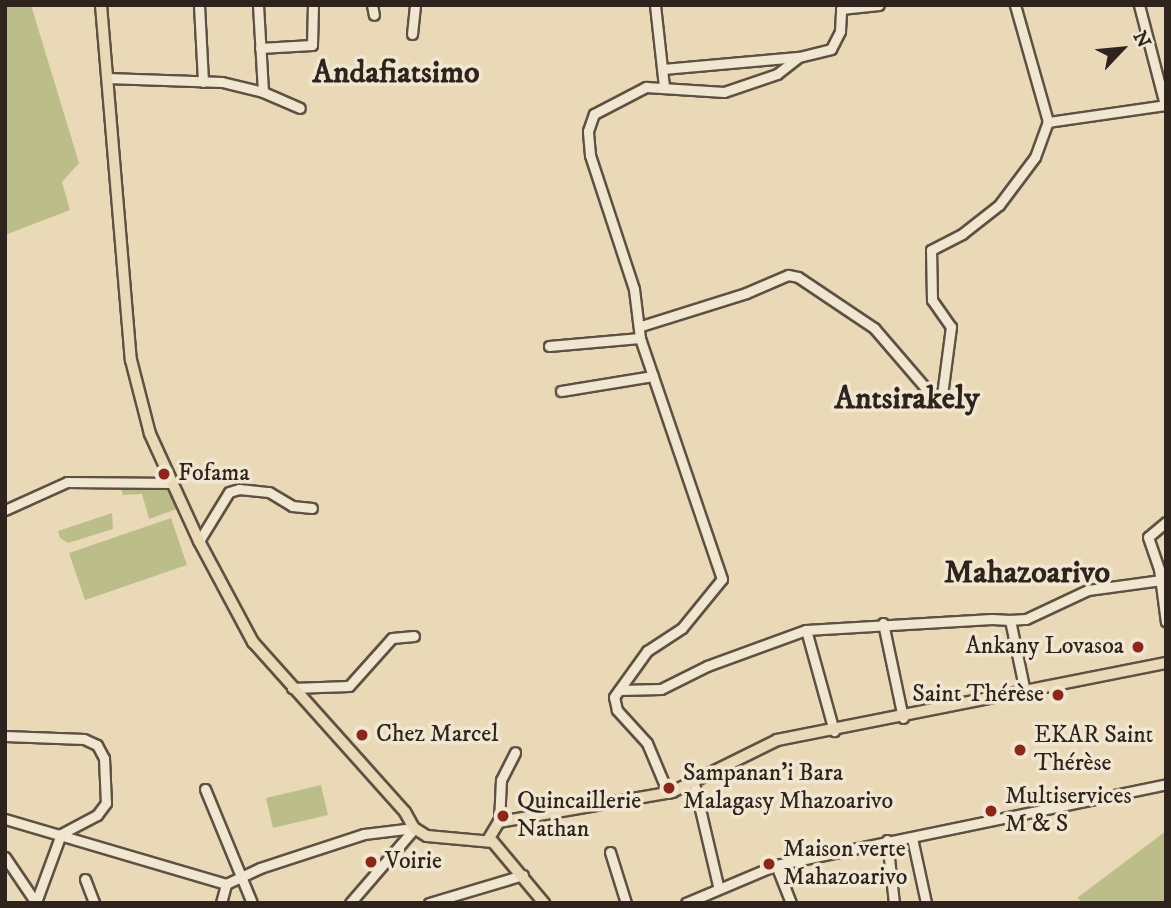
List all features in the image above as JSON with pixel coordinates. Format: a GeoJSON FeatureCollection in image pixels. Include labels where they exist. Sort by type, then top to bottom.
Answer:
{"type":"FeatureCollection","features":[{"type":"Feature","properties":{"kind":"main road"},"geometry":{"type":"LineString","coordinates":[[101,5],[127,338],[142,411],[199,541],[253,642],[290,688],[405,812],[414,828],[426,836],[488,840],[523,875],[544,903]]}},
{"type":"Feature","properties":{"kind":"main road"},"geometry":{"type":"LineString","coordinates":[[488,840],[499,822],[668,793],[753,748],[1166,663]]}},
{"type":"Feature","properties":{"kind":"street"},"geometry":{"type":"LineString","coordinates":[[199,5],[203,82]]}},
{"type":"Feature","properties":{"kind":"street"},"geometry":{"type":"LineString","coordinates":[[258,5],[263,92]]}},
{"type":"Feature","properties":{"kind":"street"},"geometry":{"type":"LineString","coordinates":[[260,48],[312,45],[313,5]]}},
{"type":"Feature","properties":{"kind":"street"},"geometry":{"type":"LineString","coordinates":[[412,34],[415,5]]}},
{"type":"Feature","properties":{"kind":"street"},"geometry":{"type":"LineString","coordinates":[[655,5],[664,86]]}},
{"type":"Feature","properties":{"kind":"street"},"geometry":{"type":"LineString","coordinates":[[663,69],[799,57],[831,49],[837,43],[841,9],[879,5]]}},
{"type":"Feature","properties":{"kind":"street"},"geometry":{"type":"LineString","coordinates":[[641,326],[746,293],[788,275],[799,277],[874,328],[930,393],[942,395],[951,327],[932,300],[931,250],[962,234],[999,205],[1035,157],[1048,122],[1015,5]]}},
{"type":"Feature","properties":{"kind":"street"},"geometry":{"type":"LineString","coordinates":[[1048,122],[1165,105],[1139,5]]}},
{"type":"Feature","properties":{"kind":"street"},"geometry":{"type":"LineString","coordinates":[[668,793],[647,743],[617,710],[614,697],[647,651],[682,628],[722,579],[640,338],[641,326],[632,278],[590,155],[588,131],[594,114],[646,87],[664,86],[724,92],[777,74],[799,57]]}},
{"type":"Feature","properties":{"kind":"street"},"geometry":{"type":"LineString","coordinates":[[107,78],[203,82],[263,92],[300,108]]}},
{"type":"Feature","properties":{"kind":"street"},"geometry":{"type":"LineString","coordinates":[[549,346],[640,338]]}},
{"type":"Feature","properties":{"kind":"street"},"geometry":{"type":"LineString","coordinates":[[561,391],[653,376]]}},
{"type":"Feature","properties":{"kind":"street"},"geometry":{"type":"LineString","coordinates":[[5,510],[67,482],[173,483]]}},
{"type":"Feature","properties":{"kind":"street"},"geometry":{"type":"LineString","coordinates":[[199,541],[229,492],[239,489],[269,492],[292,506],[312,508]]}},
{"type":"Feature","properties":{"kind":"street"},"geometry":{"type":"LineString","coordinates":[[1166,522],[1148,537],[1161,580],[1166,622]]}},
{"type":"Feature","properties":{"kind":"street"},"geometry":{"type":"LineString","coordinates":[[619,690],[661,689],[707,666],[806,630],[883,623],[1026,619],[1088,590],[1161,580]]}},
{"type":"Feature","properties":{"kind":"street"},"geometry":{"type":"LineString","coordinates":[[1010,621],[1025,692]]}},
{"type":"Feature","properties":{"kind":"street"},"geometry":{"type":"LineString","coordinates":[[883,623],[903,718]]}},
{"type":"Feature","properties":{"kind":"street"},"geometry":{"type":"LineString","coordinates":[[806,630],[834,731]]}},
{"type":"Feature","properties":{"kind":"street"},"geometry":{"type":"LineString","coordinates":[[290,688],[349,686],[392,638],[414,636]]}},
{"type":"Feature","properties":{"kind":"street"},"geometry":{"type":"LineString","coordinates":[[5,736],[83,739],[97,745],[104,758],[106,803],[97,816],[61,834],[36,902]]}},
{"type":"Feature","properties":{"kind":"street"},"geometry":{"type":"LineString","coordinates":[[499,822],[501,780],[515,752]]}},
{"type":"Feature","properties":{"kind":"street"},"geometry":{"type":"LineString","coordinates":[[693,779],[718,886]]}},
{"type":"Feature","properties":{"kind":"street"},"geometry":{"type":"LineString","coordinates":[[686,903],[718,886],[776,865],[1166,784]]}},
{"type":"Feature","properties":{"kind":"street"},"geometry":{"type":"LineString","coordinates":[[205,789],[252,903]]}},
{"type":"Feature","properties":{"kind":"street"},"geometry":{"type":"LineString","coordinates":[[5,819],[226,884]]}},
{"type":"Feature","properties":{"kind":"street"},"geometry":{"type":"LineString","coordinates":[[221,903],[226,884],[240,876],[364,834],[414,828]]}},
{"type":"Feature","properties":{"kind":"street"},"geometry":{"type":"LineString","coordinates":[[350,903],[414,828]]}},
{"type":"Feature","properties":{"kind":"street"},"geometry":{"type":"LineString","coordinates":[[912,838],[926,903]]}},
{"type":"Feature","properties":{"kind":"street"},"geometry":{"type":"LineString","coordinates":[[887,841],[894,903]]}},
{"type":"Feature","properties":{"kind":"street"},"geometry":{"type":"LineString","coordinates":[[610,852],[626,903]]}},
{"type":"Feature","properties":{"kind":"street"},"geometry":{"type":"LineString","coordinates":[[5,857],[36,902]]}},
{"type":"Feature","properties":{"kind":"street"},"geometry":{"type":"LineString","coordinates":[[776,865],[791,903]]}},
{"type":"Feature","properties":{"kind":"street"},"geometry":{"type":"LineString","coordinates":[[429,903],[523,875]]}},
{"type":"Feature","properties":{"kind":"street"},"geometry":{"type":"LineString","coordinates":[[85,879],[94,903]]}},
{"type":"Feature","properties":{"kind":"green space"},"geometry":{"type":"Polygon","coordinates":[[[5,5],[31,5],[79,163],[62,182],[70,210],[5,235],[5,5]]]}},
{"type":"Feature","properties":{"kind":"green space"},"geometry":{"type":"Polygon","coordinates":[[[120,484],[170,485],[180,508],[149,519],[142,494],[123,495],[120,484]]]}},
{"type":"Feature","properties":{"kind":"green space"},"geometry":{"type":"Polygon","coordinates":[[[112,513],[113,529],[68,543],[60,538],[58,531],[112,513]]]}},
{"type":"Feature","properties":{"kind":"green space"},"geometry":{"type":"Polygon","coordinates":[[[171,518],[187,565],[85,600],[69,553],[171,518]]]}},
{"type":"Feature","properties":{"kind":"green space"},"geometry":{"type":"Polygon","coordinates":[[[321,785],[328,815],[273,828],[266,798],[321,785]]]}},
{"type":"Feature","properties":{"kind":"green space"},"geometry":{"type":"Polygon","coordinates":[[[1166,831],[1166,903],[1084,903],[1077,898],[1166,831]]]}},
{"type":"Feature","properties":{"kind":"place","name":"Fofama"},"geometry":{"type":"Point","coordinates":[164,474]}},
{"type":"Feature","properties":{"kind":"place","name":"Ankany Lovasoa"},"geometry":{"type":"Point","coordinates":[1138,647]}},
{"type":"Feature","properties":{"kind":"place","name":"Saint Thérèse"},"geometry":{"type":"Point","coordinates":[1058,695]}},
{"type":"Feature","properties":{"kind":"place","name":"Chez Marcel"},"geometry":{"type":"Point","coordinates":[362,735]}},
{"type":"Feature","properties":{"kind":"place","name":"EKAR Saint Thérèse"},"geometry":{"type":"Point","coordinates":[1020,750]}},
{"type":"Feature","properties":{"kind":"place","name":"Sampanan'i Bara Malagasy Mhazoarivo"},"geometry":{"type":"Point","coordinates":[669,788]}},
{"type":"Feature","properties":{"kind":"place","name":"Multiservices M & S"},"geometry":{"type":"Point","coordinates":[991,811]}},
{"type":"Feature","properties":{"kind":"place","name":"Quincaillerie Nathan"},"geometry":{"type":"Point","coordinates":[503,816]}},
{"type":"Feature","properties":{"kind":"place","name":"Voirie"},"geometry":{"type":"Point","coordinates":[371,862]}},
{"type":"Feature","properties":{"kind":"place","name":"Maison verte Mahazoarivo"},"geometry":{"type":"Point","coordinates":[769,864]}},
{"type":"Feature","properties":{"kind":"district","name":"Andafiatsimo"},"geometry":{"type":"Point","coordinates":[396,73]}},
{"type":"Feature","properties":{"kind":"district","name":"Antsirakely"},"geometry":{"type":"Point","coordinates":[907,399]}},
{"type":"Feature","properties":{"kind":"district","name":"Mahazoarivo"},"geometry":{"type":"Point","coordinates":[1027,573]}}]}
